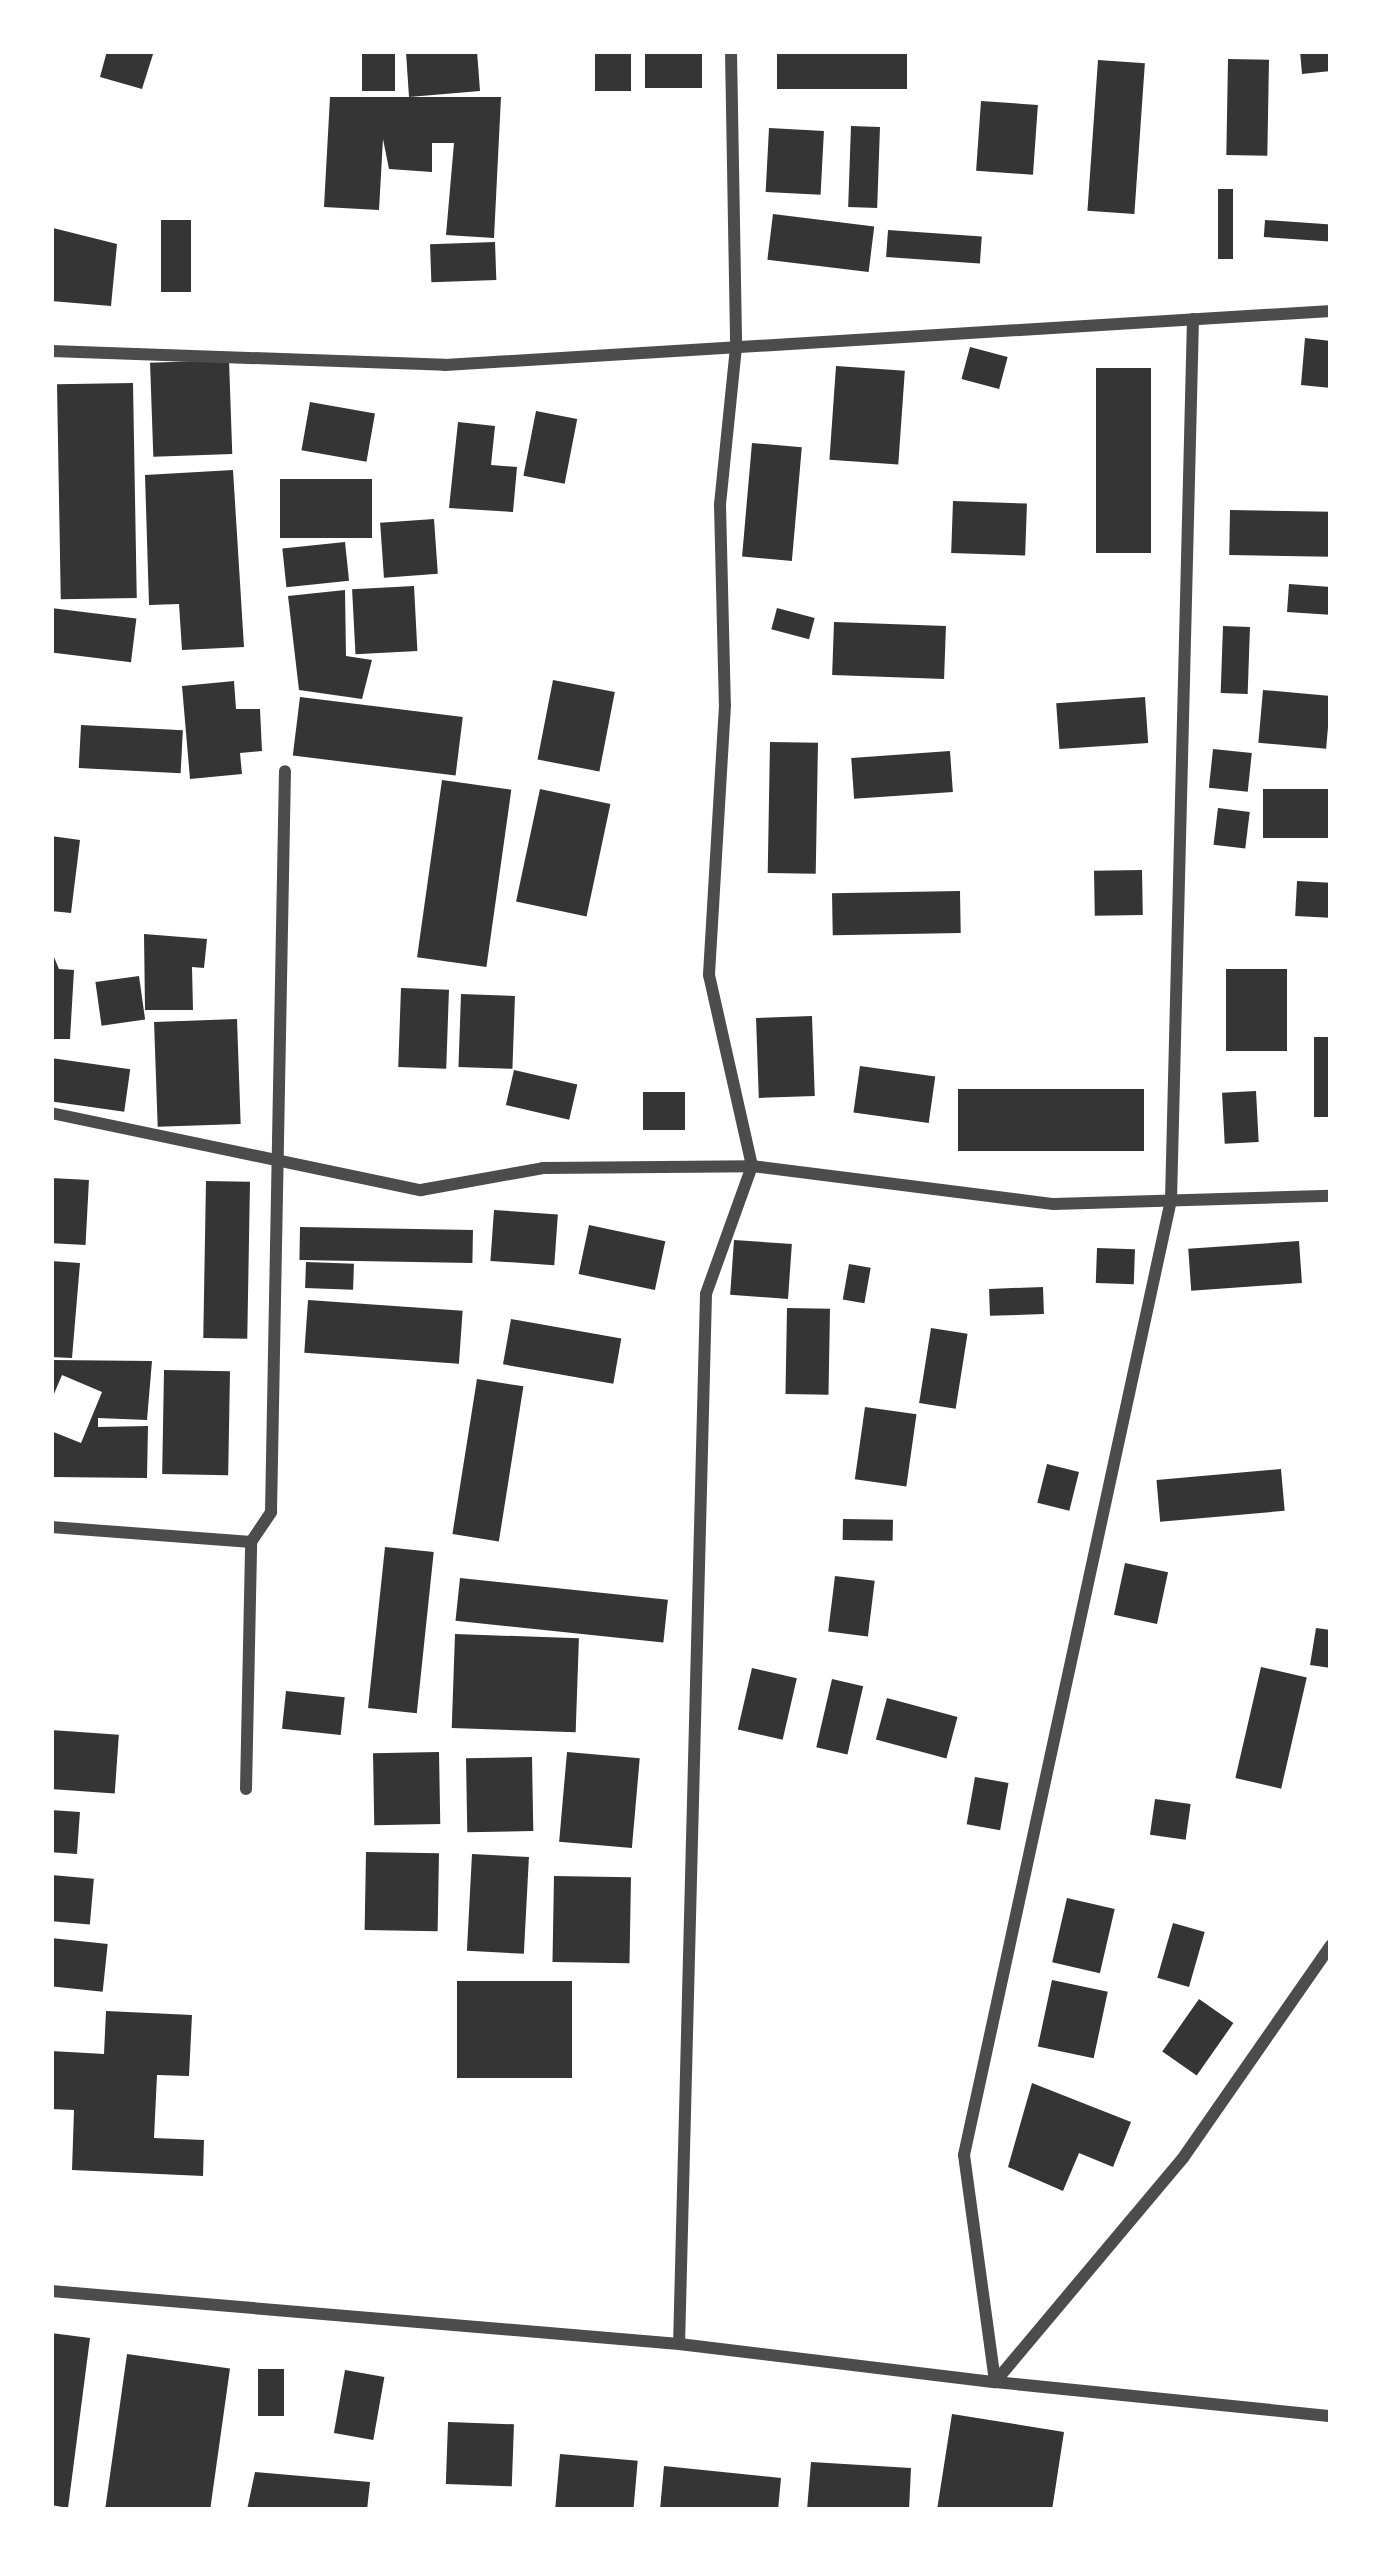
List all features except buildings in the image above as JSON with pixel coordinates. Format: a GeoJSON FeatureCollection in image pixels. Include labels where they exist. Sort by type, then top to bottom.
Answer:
{"type":"FeatureCollection","features":[{"type":"Feature","properties":{"kind":"street"},"geometry":{"type":"LineString","coordinates":[[680,2344],[706,1294],[752,1166],[709,975],[725,705],[720,505],[736,347],[730,51]]}},
{"type":"Feature","properties":{"kind":"street"},"geometry":{"type":"LineString","coordinates":[[51,351],[445,365],[1331,311]]}},
{"type":"Feature","properties":{"kind":"street"},"geometry":{"type":"LineString","coordinates":[[994,2382],[964,2156],[1172,1200],[1193,319]]}},
{"type":"Feature","properties":{"kind":"street"},"geometry":{"type":"LineString","coordinates":[[246,1790],[251,1542],[271,1512],[285,1158],[273,1043],[285,771]]}},
{"type":"Feature","properties":{"kind":"street"},"geometry":{"type":"LineString","coordinates":[[51,1113],[422,1190],[543,1168],[752,1166],[1054,1204],[1331,1196]]}},
{"type":"Feature","properties":{"kind":"street"},"geometry":{"type":"LineString","coordinates":[[51,1527],[251,1542]]}},
{"type":"Feature","properties":{"kind":"street"},"geometry":{"type":"LineString","coordinates":[[994,2382],[1183,2158],[1331,1945]]}},
{"type":"Feature","properties":{"kind":"street"},"geometry":{"type":"LineString","coordinates":[[51,2291],[680,2344],[1331,2416]]}}]}
